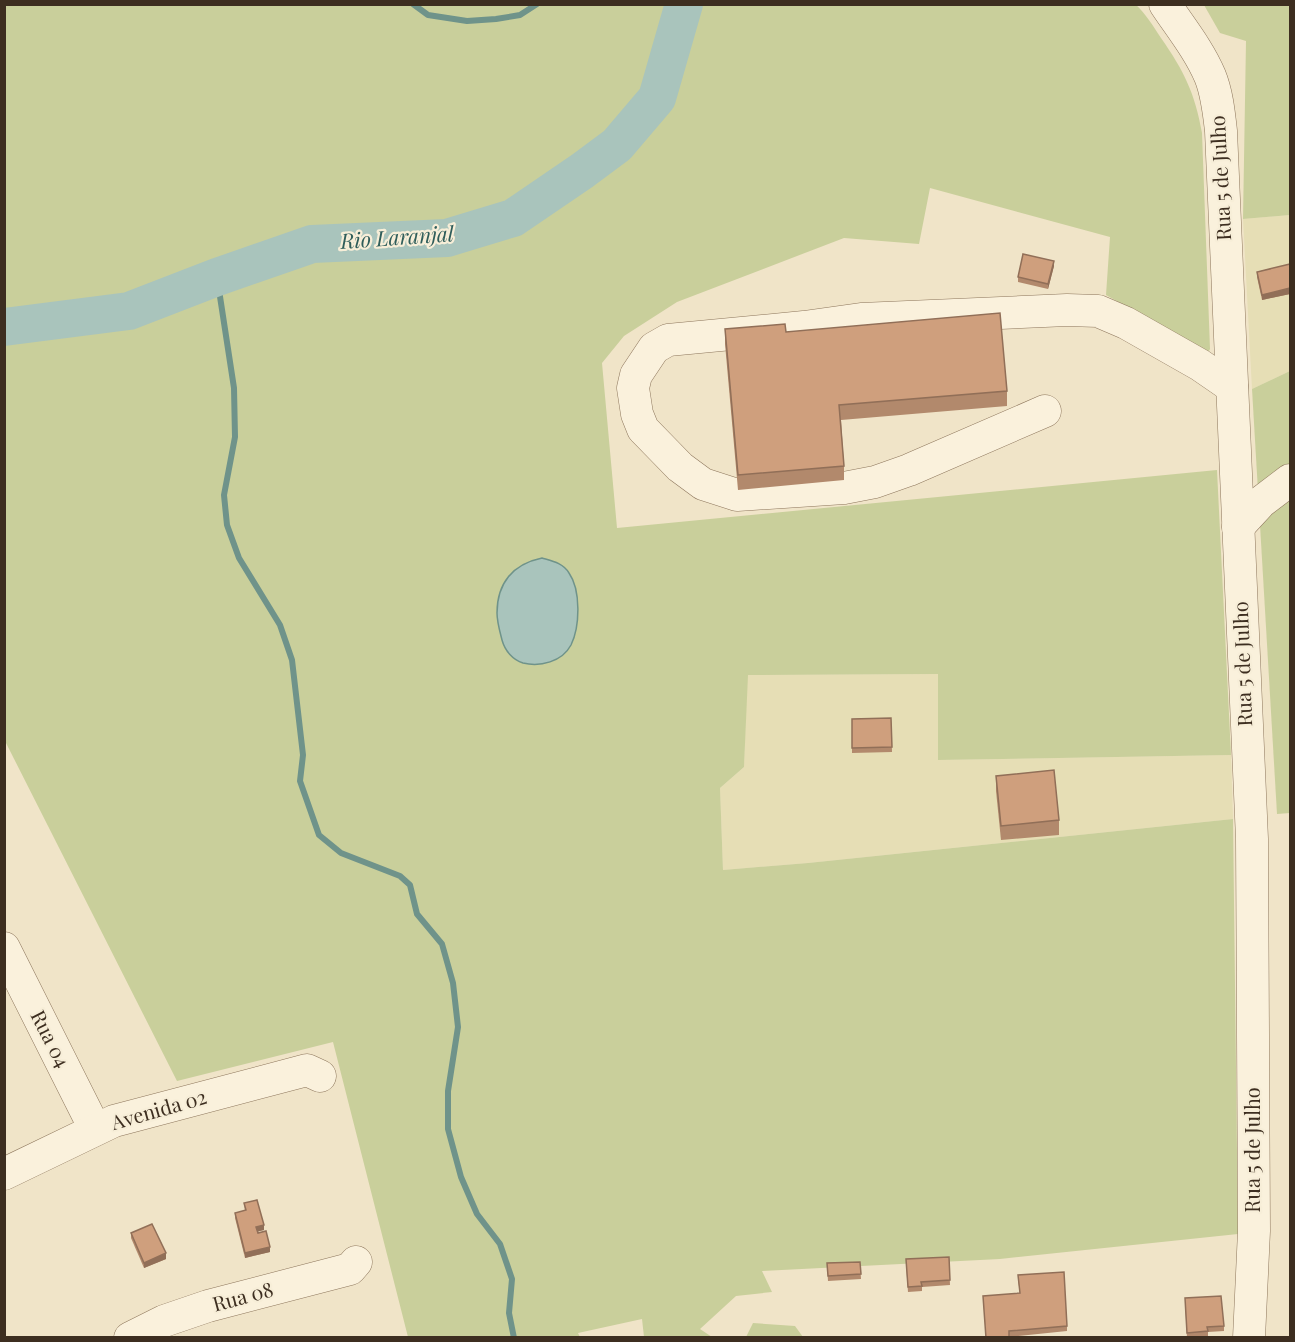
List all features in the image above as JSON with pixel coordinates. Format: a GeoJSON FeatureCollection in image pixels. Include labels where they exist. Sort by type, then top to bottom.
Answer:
{"type":"FeatureCollection","features":[{"type":"Feature","properties":{"kind":"street","name":"Rua 5 de Julho"},"geometry":{"type":"LineString","coordinates":[[1166,4],[1199,54],[1210,77],[1217,101],[1221,131],[1252,839],[1254,1231],[1250,1338]]}},
{"type":"Feature","properties":{"kind":"street"},"geometry":{"type":"LineString","coordinates":[[1045,411],[909,470],[875,482],[844,488],[737,495],[703,484],[673,460],[643,429],[637,414],[633,388],[640,366],[654,348],[668,340],[861,319],[1067,310],[1098,311],[1126,323],[1215,374],[1232,387]]}},
{"type":"Feature","properties":{"kind":"street"},"geometry":{"type":"LineString","coordinates":[[1238,527],[1261,502],[1290,480]]}},
{"type":"Feature","properties":{"kind":"street","name":"Rua 04"},"geometry":{"type":"LineString","coordinates":[[4,948],[95,1129]]}},
{"type":"Feature","properties":{"kind":"street","name":"Avenida 02"},"geometry":{"type":"LineString","coordinates":[[4,1174],[95,1129],[134,1114],[307,1070],[320,1076]]}},
{"type":"Feature","properties":{"kind":"street","name":"Rua 08"},"geometry":{"type":"LineString","coordinates":[[130,1338],[186,1313],[351,1269],[356,1262]]}},
{"type":"Feature","properties":{"kind":"shaded area"},"geometry":{"type":"Polygon","coordinates":[[[1290,215],[1290,371],[1252,389],[1243,219],[1290,215]]]}},
{"type":"Feature","properties":{"kind":"shaded area"},"geometry":{"type":"Polygon","coordinates":[[[938,674],[938,760],[1231,755],[1233,819],[723,870],[720,788],[744,767],[747,675],[938,674]]]}},
{"type":"Feature","properties":{"kind":"green space"},"geometry":{"type":"Polygon","coordinates":[[[1135,4],[1152,25],[1182,72],[1192,94],[1202,133],[1210,349],[1208,353],[1106,295],[1110,237],[930,188],[919,244],[844,238],[677,302],[624,336],[602,363],[617,528],[1217,470],[1231,755],[938,760],[938,674],[748,675],[744,767],[720,788],[723,870],[1233,819],[1238,1234],[1000,1259],[762,1271],[772,1292],[736,1296],[700,1329],[712,1337],[644,1337],[642,1319],[578,1333],[580,1337],[408,1337],[333,1042],[177,1081],[5,741],[4,5],[1135,4]]]}},
{"type":"Feature","properties":{"kind":"green space"},"geometry":{"type":"Polygon","coordinates":[[[1204,5],[1290,5],[1290,215],[1243,219],[1246,41],[1220,33],[1204,5]]]}},
{"type":"Feature","properties":{"kind":"green space"},"geometry":{"type":"Polygon","coordinates":[[[1290,371],[1290,813],[1277,814],[1252,389],[1290,371]]]}},
{"type":"Feature","properties":{"kind":"green space"},"geometry":{"type":"Polygon","coordinates":[[[753,1323],[795,1326],[803,1337],[746,1337],[753,1323]]]}},
{"type":"Feature","properties":{"kind":"water"},"geometry":{"type":"Polygon","coordinates":[[[542,558],[560,565],[567,570],[573,580],[578,609],[576,629],[571,645],[562,656],[543,664],[523,663],[516,660],[505,648],[498,623],[498,602],[504,584],[515,570],[542,558]]]}},
{"type":"Feature","properties":{"kind":"building"},"geometry":{"type":"Polygon","coordinates":[[[1023,254],[1054,261],[1048,284],[1018,277],[1023,254]]]}},
{"type":"Feature","properties":{"kind":"building"},"geometry":{"type":"Polygon","coordinates":[[[1290,264],[1290,288],[1262,295],[1257,272],[1290,264]]]}},
{"type":"Feature","properties":{"kind":"building"},"geometry":{"type":"Polygon","coordinates":[[[1000,313],[1007,391],[839,405],[844,466],[738,475],[725,329],[785,324],[786,332],[1000,313]]]}},
{"type":"Feature","properties":{"kind":"building"},"geometry":{"type":"Polygon","coordinates":[[[891,718],[892,747],[852,748],[852,719],[891,718]]]}},
{"type":"Feature","properties":{"kind":"building"},"geometry":{"type":"Polygon","coordinates":[[[1054,770],[1059,820],[1001,826],[996,776],[1054,770]]]}},
{"type":"Feature","properties":{"kind":"building"},"geometry":{"type":"Polygon","coordinates":[[[257,1200],[264,1225],[256,1227],[258,1233],[266,1231],[270,1247],[245,1253],[235,1213],[246,1210],[244,1203],[257,1200]]]}},
{"type":"Feature","properties":{"kind":"building"},"geometry":{"type":"Polygon","coordinates":[[[152,1224],[166,1253],[144,1263],[131,1233],[152,1224]]]}},
{"type":"Feature","properties":{"kind":"building"},"geometry":{"type":"Polygon","coordinates":[[[949,1257],[950,1280],[921,1282],[922,1286],[908,1287],[906,1259],[949,1257]]]}},
{"type":"Feature","properties":{"kind":"building"},"geometry":{"type":"Polygon","coordinates":[[[860,1262],[861,1274],[828,1276],[827,1263],[860,1262]]]}},
{"type":"Feature","properties":{"kind":"building"},"geometry":{"type":"Polygon","coordinates":[[[1064,1272],[1067,1326],[1009,1331],[1009,1337],[986,1338],[983,1296],[1020,1293],[1018,1275],[1064,1272]]]}},
{"type":"Feature","properties":{"kind":"building"},"geometry":{"type":"Polygon","coordinates":[[[1221,1296],[1224,1326],[1207,1327],[1208,1331],[1187,1333],[1185,1298],[1221,1296]]]}},
{"type":"Feature","properties":{"kind":"waterway"},"geometry":{"type":"LineString","coordinates":[[413,4],[428,15],[467,21],[520,15],[537,4]]}},
{"type":"Feature","properties":{"kind":"waterway","name":"Rio Laranjal"},"geometry":{"type":"LineString","coordinates":[[4,327],[129,311],[312,244],[447,238],[513,218],[617,145],[657,98],[684,4]]}},
{"type":"Feature","properties":{"kind":"waterway"},"geometry":{"type":"LineString","coordinates":[[217,277],[234,388],[235,437],[224,495],[227,525],[239,558],[280,625],[292,660],[303,755],[300,781],[319,835],[341,853],[400,876],[410,885],[417,914],[442,944],[453,983],[458,1027],[448,1091],[448,1129],[461,1177],[477,1214],[500,1244],[512,1279],[509,1313],[514,1338]]}}]}
